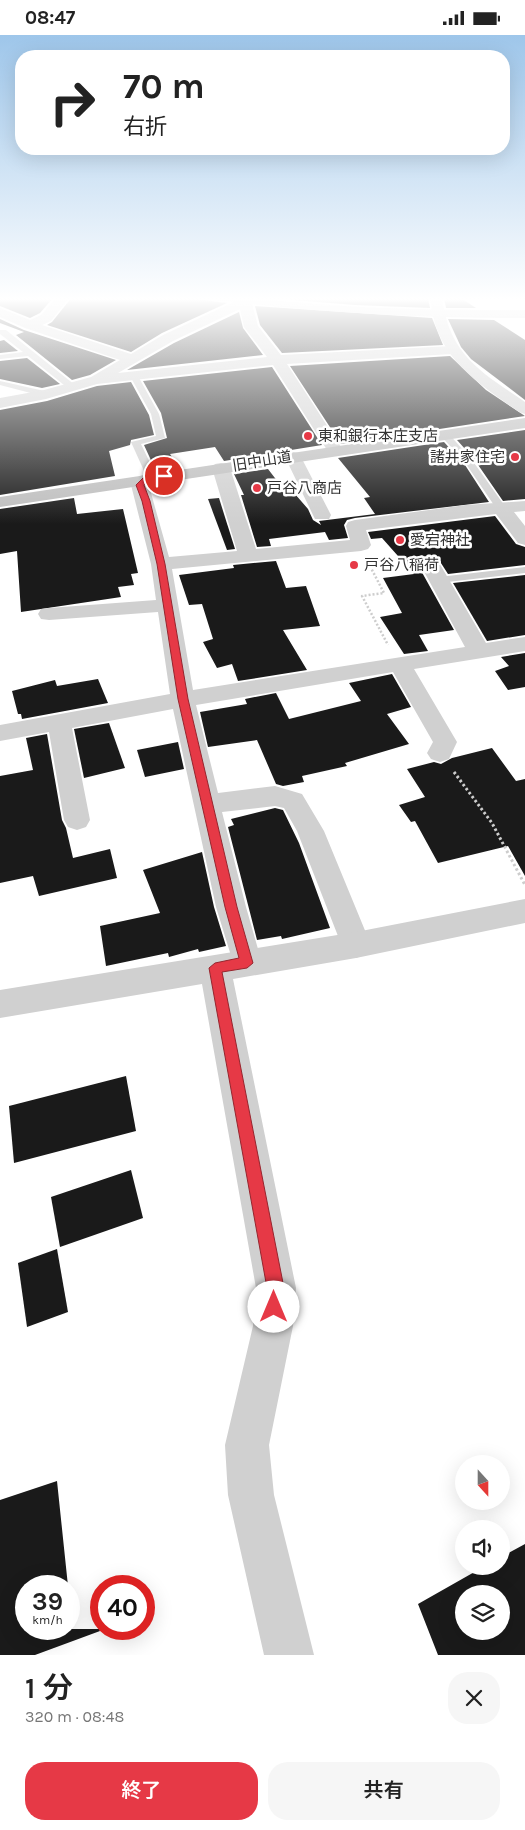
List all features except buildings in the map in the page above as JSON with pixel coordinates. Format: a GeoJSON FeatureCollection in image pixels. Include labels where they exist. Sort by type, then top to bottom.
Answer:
{"type":"FeatureCollection","features":[{"type":"Feature","properties":{"kind":"main road","name":"旧中山道"},"geometry":{"type":"LineString","coordinates":[[0,502],[335,450],[525,423]]}},
{"type":"Feature","properties":{"kind":"street"},"geometry":{"type":"LineString","coordinates":[[96,380],[109,373]]}},
{"type":"Feature","properties":{"kind":"street"},"geometry":{"type":"LineString","coordinates":[[0,403],[46,394],[96,380],[163,373]]}},
{"type":"Feature","properties":{"kind":"street"},"geometry":{"type":"LineString","coordinates":[[286,373],[335,450]]}},
{"type":"Feature","properties":{"kind":"street"},"geometry":{"type":"LineString","coordinates":[[476,373],[525,409]]}},
{"type":"Feature","properties":{"kind":"street"},"geometry":{"type":"LineString","coordinates":[[292,457],[322,515]]}},
{"type":"Feature","properties":{"kind":"street"},"geometry":{"type":"LineString","coordinates":[[221,468],[248,556]]}},
{"type":"Feature","properties":{"kind":"street"},"geometry":{"type":"LineString","coordinates":[[146,479],[140,485],[146,501],[161,564],[183,699],[209,804],[231,907],[231,965],[276,1288],[273,1326],[247,1445],[251,1495],[289,1655]]}},
{"type":"Feature","properties":{"kind":"street"},"geometry":{"type":"LineString","coordinates":[[161,564],[361,545],[355,526],[466,511],[525,506]]}},
{"type":"Feature","properties":{"kind":"street"},"geometry":{"type":"LineString","coordinates":[[502,509],[525,539]]}},
{"type":"Feature","properties":{"kind":"street"},"geometry":{"type":"LineString","coordinates":[[435,573],[479,651]]}},
{"type":"Feature","properties":{"kind":"street"},"geometry":{"type":"LineString","coordinates":[[50,614],[168,605]]}},
{"type":"Feature","properties":{"kind":"street"},"geometry":{"type":"LineString","coordinates":[[0,733],[183,699],[525,644]]}},
{"type":"Feature","properties":{"kind":"street"},"geometry":{"type":"LineString","coordinates":[[400,664],[444,742],[440,753]]}},
{"type":"Feature","properties":{"kind":"street"},"geometry":{"type":"LineString","coordinates":[[60,722],[77,820]]}},
{"type":"Feature","properties":{"kind":"street"},"geometry":{"type":"LineString","coordinates":[[209,804],[275,797],[294,801],[310,831],[356,945]]}},
{"type":"Feature","properties":{"kind":"street"},"geometry":{"type":"LineString","coordinates":[[0,1004],[356,945],[525,911]]}},
{"type":"Feature","properties":{"kind":"lane"},"geometry":{"type":"LineString","coordinates":[[54,373],[72,387]]}},
{"type":"Feature","properties":{"kind":"lane"},"geometry":{"type":"LineString","coordinates":[[134,376],[155,414],[161,438],[136,442],[150,473],[146,479]]}},
{"type":"Feature","properties":{"kind":"lane"},"geometry":{"type":"LineString","coordinates":[[0,383],[46,394]]}},
{"type":"Feature","properties":{"kind":"lane"},"geometry":{"type":"LineString","coordinates":[[445,435],[469,462],[502,509]]}},
{"type":"Feature","properties":{"kind":"lane"},"geometry":{"type":"LineString","coordinates":[[435,573],[525,570]]}},
{"type":"Feature","properties":{"kind":"path"},"geometry":{"type":"LineString","coordinates":[[361,545],[384,593],[362,596],[395,661],[400,664]]}},
{"type":"Feature","properties":{"kind":"path"},"geometry":{"type":"LineString","coordinates":[[440,753],[492,823],[525,885]]}},
{"type":"Feature","properties":{"kind":"place","name":"東和銀行本庄支店"},"geometry":{"type":"Point","coordinates":[308,436]}},
{"type":"Feature","properties":{"kind":"place","name":"諸井家住宅"},"geometry":{"type":"Point","coordinates":[515,457]}},
{"type":"Feature","properties":{"kind":"place","name":"戸谷八商店"},"geometry":{"type":"Point","coordinates":[257,488]}},
{"type":"Feature","properties":{"kind":"place","name":"愛宕神社"},"geometry":{"type":"Point","coordinates":[400,540]}},
{"type":"Feature","properties":{"kind":"place","name":"戸谷八稲荷"},"geometry":{"type":"Point","coordinates":[354,565]}},
{"type":"Feature","properties":{"kind":"route"},"geometry":{"type":"LineString","coordinates":[[164,476],[146,479],[140,485],[146,501],[161,564],[183,699],[209,804],[231,907],[247,963],[215,968],[276,1288],[274,1307]]}}]}
